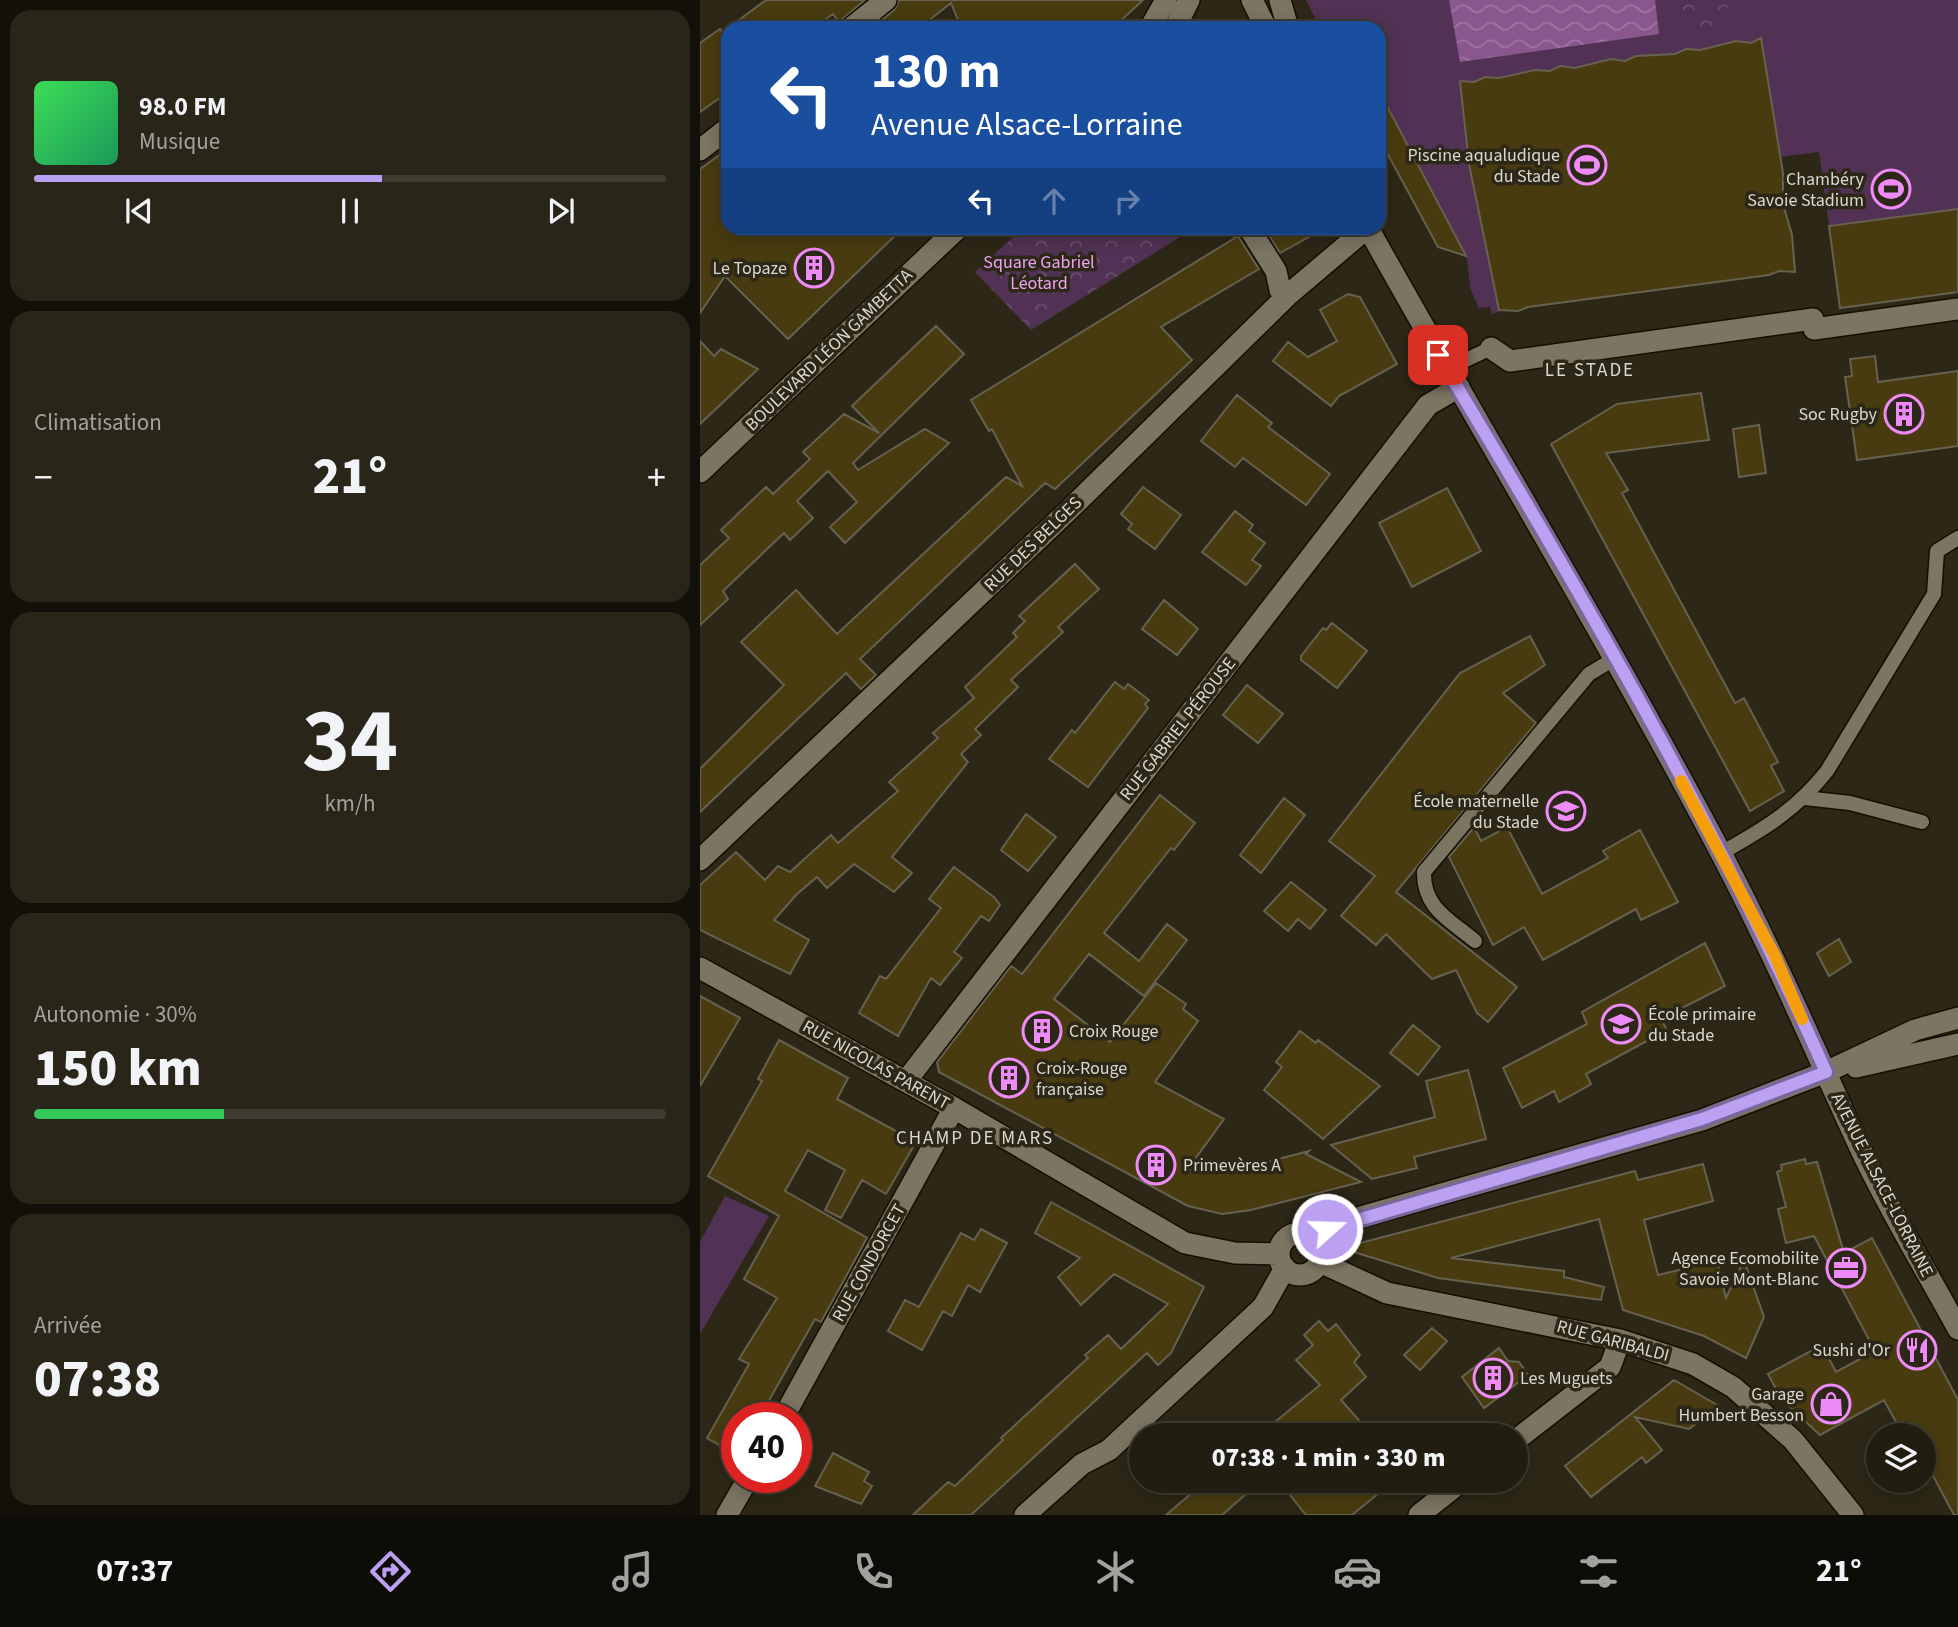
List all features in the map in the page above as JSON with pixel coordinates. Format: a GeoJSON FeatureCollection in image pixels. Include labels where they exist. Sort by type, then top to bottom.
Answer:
{"type":"FeatureCollection","features":[{"type":"Feature","properties":{"kind":"street"},"geometry":{"type":"LineString","coordinates":[[860,21],[886,0]]}},
{"type":"Feature","properties":{"kind":"street"},"geometry":{"type":"LineString","coordinates":[[1154,21],[1166,0]]}},
{"type":"Feature","properties":{"kind":"street"},"geometry":{"type":"LineString","coordinates":[[1178,21],[1189,0]]}},
{"type":"Feature","properties":{"kind":"street"},"geometry":{"type":"LineString","coordinates":[[1252,0],[1262,21]]}},
{"type":"Feature","properties":{"kind":"street"},"geometry":{"type":"LineString","coordinates":[[1280,0],[1286,21]]}},
{"type":"Feature","properties":{"kind":"street"},"geometry":{"type":"LineString","coordinates":[[700,150],[721,134]]}},
{"type":"Feature","properties":{"kind":"street","name":"BOULEVARD LÉON GAMBETTA"},"geometry":{"type":"LineString","coordinates":[[700,472],[951,235]]}},
{"type":"Feature","properties":{"kind":"street"},"geometry":{"type":"LineString","coordinates":[[1253,235],[1276,271],[1280,290]]}},
{"type":"Feature","properties":{"kind":"street","name":"RUE DES BELGES"},"geometry":{"type":"LineString","coordinates":[[700,860],[1069,510],[1288,295],[1360,235]]}},
{"type":"Feature","properties":{"kind":"street","name":"AVENUE ALSACE-LORRAINE"},"geometry":{"type":"LineString","coordinates":[[1372,235],[1614,659],[1721,853],[1775,956],[1875,1179],[1958,1329]]}},
{"type":"Feature","properties":{"kind":"street"},"geometry":{"type":"LineString","coordinates":[[1491,348],[1510,361],[1812,319],[1814,329],[1958,310]]}},
{"type":"Feature","properties":{"kind":"street","name":"RUE GABRIEL PÉROUSE"},"geometry":{"type":"LineString","coordinates":[[905,1081],[1427,405],[1459,387]]}},
{"type":"Feature","properties":{"kind":"street","name":"RUE NICOLAS PARENT"},"geometry":{"type":"LineString","coordinates":[[700,968],[954,1108],[1185,1243],[1282,1261]]}},
{"type":"Feature","properties":{"kind":"street"},"geometry":{"type":"LineString","coordinates":[[1025,1515],[1082,1464],[1109,1450],[1264,1307],[1282,1261],[1284,1241],[1290,1236],[1310,1236],[1343,1222],[1702,1119],[1826,1072],[1915,1030],[1958,1018]]}},
{"type":"Feature","properties":{"kind":"street"},"geometry":{"type":"LineString","coordinates":[[1826,1072],[1922,1054],[1958,1044]]}},
{"type":"Feature","properties":{"kind":"street","name":"RUE CONDORCET"},"geometry":{"type":"LineString","coordinates":[[792,1402],[954,1108]]}},
{"type":"Feature","properties":{"kind":"street"},"geometry":{"type":"LineString","coordinates":[[1282,1261],[1290,1272],[1304,1275],[1320,1262],[1321,1250],[1310,1236]]}},
{"type":"Feature","properties":{"kind":"street","name":"RUE GARIBALDI"},"geometry":{"type":"LineString","coordinates":[[1320,1262],[1387,1293],[1620,1340],[1693,1364],[1733,1387],[1793,1440],[1853,1515]]}},
{"type":"Feature","properties":{"kind":"street"},"geometry":{"type":"LineString","coordinates":[[1528,1431],[1610,1367],[1620,1340]]}},
{"type":"Feature","properties":{"kind":"street"},"geometry":{"type":"LineString","coordinates":[[727,1515],[740,1493]]}},
{"type":"Feature","properties":{"kind":"street"},"geometry":{"type":"LineString","coordinates":[[1419,1515],[1447,1493]]}},
{"type":"Feature","properties":{"kind":"lane"},"geometry":{"type":"LineString","coordinates":[[1447,369],[1491,348]]}},
{"type":"Feature","properties":{"kind":"lane"},"geometry":{"type":"LineString","coordinates":[[1721,853],[1769,826],[1805,798],[1827,771],[1934,594],[1937,551],[1958,538]]}},
{"type":"Feature","properties":{"kind":"lane"},"geometry":{"type":"LineString","coordinates":[[1475,941],[1433,905],[1423,890],[1424,872],[1589,674],[1614,659]]}},
{"type":"Feature","properties":{"kind":"lane"},"geometry":{"type":"LineString","coordinates":[[1805,798],[1850,803],[1922,822]]}},
{"type":"Feature","properties":{"kind":"green space","name":"Piscine aqualudique du Stade"},"geometry":{"type":"Polygon","coordinates":[[[1306,0],[1958,0],[1958,292],[1840,308],[1819,152],[1779,157],[1795,272],[1779,271],[1769,275],[1503,310],[1492,314],[1490,307],[1479,308],[1470,288],[1467,257],[1438,247],[1386,151],[1386,21],[1316,21],[1306,0]]]}},
{"type":"Feature","properties":{"kind":"green space"},"geometry":{"type":"Polygon","coordinates":[[[1673,0],[1738,1],[1722,12],[1718,26],[1711,31],[1702,31],[1693,17],[1671,10],[1673,0]]]}},
{"type":"Feature","properties":{"kind":"green space","name":"Square Gabriel Léotard"},"geometry":{"type":"Polygon","coordinates":[[[1015,235],[1183,235],[1031,330],[975,272],[1015,235]]]}},
{"type":"Feature","properties":{"kind":"green space"},"geometry":{"type":"Polygon","coordinates":[[[725,1196],[769,1216],[700,1334],[700,1242],[725,1196]]]}},
{"type":"Feature","properties":{"kind":"water"},"geometry":{"type":"Polygon","coordinates":[[[1449,0],[1655,0],[1659,34],[1460,62],[1449,0]]]}},
{"type":"Feature","properties":{"kind":"building"},"geometry":{"type":"Polygon","coordinates":[[[766,0],[865,0],[840,21],[833,14],[823,21],[738,21],[766,0]]]}},
{"type":"Feature","properties":{"kind":"building"},"geometry":{"type":"Polygon","coordinates":[[[899,0],[1143,0],[1120,21],[958,21],[951,3],[928,21],[881,21],[894,10],[899,0]]]}},
{"type":"Feature","properties":{"kind":"building"},"geometry":{"type":"Polygon","coordinates":[[[721,30],[721,97],[700,112],[700,43],[721,30]]]}},
{"type":"Feature","properties":{"kind":"building","name":"Piscine aqualudique du Stade"},"geometry":{"type":"Polygon","coordinates":[[[1761,38],[1783,173],[1783,204],[1792,235],[1795,272],[1779,271],[1769,275],[1528,307],[1518,311],[1499,310],[1469,164],[1460,81],[1474,82],[1485,77],[1499,78],[1535,70],[1550,71],[1560,66],[1575,68],[1611,59],[1625,61],[1636,56],[1675,54],[1686,49],[1700,50],[1736,41],[1751,43],[1761,38]]]}},
{"type":"Feature","properties":{"kind":"building"},"geometry":{"type":"Polygon","coordinates":[[[1386,104],[1466,256],[1438,247],[1386,151],[1386,104]]]}},
{"type":"Feature","properties":{"kind":"building"},"geometry":{"type":"Polygon","coordinates":[[[721,154],[721,235],[896,235],[788,339],[725,276],[700,313],[700,169],[721,154]]]}},
{"type":"Feature","properties":{"kind":"building"},"geometry":{"type":"Polygon","coordinates":[[[1958,209],[1958,292],[1840,308],[1829,226],[1958,209]]]}},
{"type":"Feature","properties":{"kind":"building"},"geometry":{"type":"Polygon","coordinates":[[[1268,235],[1312,235],[1280,253],[1268,235]]]}},
{"type":"Feature","properties":{"kind":"building"},"geometry":{"type":"Polygon","coordinates":[[[1238,236],[1259,269],[1161,327],[1192,360],[1055,489],[1045,483],[860,659],[876,675],[861,689],[846,673],[700,812],[700,769],[784,685],[741,642],[796,590],[837,634],[1006,477],[1022,486],[992,429],[989,431],[971,400],[1238,236]]]}},
{"type":"Feature","properties":{"kind":"building"},"geometry":{"type":"Polygon","coordinates":[[[1348,294],[1360,297],[1397,364],[1339,396],[1331,406],[1273,361],[1288,342],[1308,357],[1337,341],[1320,310],[1348,294]]]}},
{"type":"Feature","properties":{"kind":"building"},"geometry":{"type":"Polygon","coordinates":[[[936,326],[964,354],[853,463],[858,470],[925,429],[949,443],[845,543],[830,527],[857,502],[828,471],[797,501],[813,518],[790,540],[784,533],[723,591],[728,599],[700,625],[700,565],[729,538],[721,530],[766,487],[773,494],[810,459],[803,452],[844,414],[879,433],[852,406],[936,326]]]}},
{"type":"Feature","properties":{"kind":"building"},"geometry":{"type":"Polygon","coordinates":[[[700,341],[714,356],[721,349],[758,369],[700,424],[700,341]]]}},
{"type":"Feature","properties":{"kind":"building","name":"Soc Rugby"},"geometry":{"type":"Polygon","coordinates":[[[1875,356],[1878,382],[1958,371],[1958,446],[1857,460],[1845,377],[1852,376],[1850,359],[1875,356]]]}},
{"type":"Feature","properties":{"kind":"building"},"geometry":{"type":"Polygon","coordinates":[[[1701,393],[1709,440],[1606,453],[1628,490],[1622,493],[1735,703],[1744,698],[1778,762],[1771,766],[1784,791],[1750,811],[1551,444],[1617,404],[1701,393]]]}},
{"type":"Feature","properties":{"kind":"building"},"geometry":{"type":"Polygon","coordinates":[[[1237,395],[1272,423],[1268,427],[1330,474],[1306,505],[1243,458],[1235,467],[1201,441],[1237,395]]]}},
{"type":"Feature","properties":{"kind":"building"},"geometry":{"type":"Polygon","coordinates":[[[1759,425],[1766,473],[1739,477],[1733,429],[1759,425]]]}},
{"type":"Feature","properties":{"kind":"building"},"geometry":{"type":"Polygon","coordinates":[[[1143,487],[1181,515],[1155,549],[1128,529],[1132,524],[1121,514],[1143,487]]]}},
{"type":"Feature","properties":{"kind":"building"},"geometry":{"type":"Polygon","coordinates":[[[1447,488],[1481,551],[1412,587],[1379,523],[1447,488]]]}},
{"type":"Feature","properties":{"kind":"building"},"geometry":{"type":"Polygon","coordinates":[[[1235,511],[1253,525],[1249,531],[1265,543],[1252,560],[1261,566],[1246,585],[1202,552],[1235,511]]]}},
{"type":"Feature","properties":{"kind":"building"},"geometry":{"type":"Polygon","coordinates":[[[1075,564],[1099,589],[1058,627],[1063,632],[1011,680],[1018,687],[975,729],[981,735],[961,754],[968,762],[892,857],[912,873],[894,892],[854,864],[827,888],[817,877],[797,894],[774,920],[809,940],[790,974],[700,930],[700,885],[736,852],[765,880],[778,866],[790,872],[831,835],[838,843],[898,791],[889,782],[938,738],[933,733],[974,698],[965,687],[1017,637],[1013,633],[1025,621],[1019,616],[1075,564]]]}},
{"type":"Feature","properties":{"kind":"building"},"geometry":{"type":"Polygon","coordinates":[[[1164,600],[1198,629],[1177,655],[1142,629],[1164,600]]]}},
{"type":"Feature","properties":{"kind":"building"},"geometry":{"type":"Polygon","coordinates":[[[1332,623],[1367,651],[1337,688],[1301,660],[1301,656],[1323,628],[1326,630],[1332,623]]]}},
{"type":"Feature","properties":{"kind":"building"},"geometry":{"type":"Polygon","coordinates":[[[1530,636],[1545,665],[1503,693],[1536,723],[1396,892],[1517,987],[1488,1022],[1477,1013],[1456,970],[1432,979],[1386,934],[1376,945],[1341,916],[1375,876],[1329,841],[1460,673],[1530,636]]]}},
{"type":"Feature","properties":{"kind":"building"},"geometry":{"type":"Polygon","coordinates":[[[1115,682],[1124,689],[1128,684],[1149,700],[1145,704],[1148,708],[1088,787],[1049,759],[1072,730],[1075,733],[1115,682]]]}},
{"type":"Feature","properties":{"kind":"building"},"geometry":{"type":"Polygon","coordinates":[[[1247,685],[1283,714],[1258,743],[1223,715],[1247,685]]]}},
{"type":"Feature","properties":{"kind":"building"},"geometry":{"type":"Polygon","coordinates":[[[1160,795],[1195,823],[1174,850],[1171,848],[1104,933],[1139,961],[1167,924],[1187,940],[1144,996],[1089,954],[1054,999],[1110,1042],[1156,983],[1186,1004],[1183,1009],[1198,1021],[1155,1082],[1224,1119],[1188,1169],[1229,1172],[1309,1151],[1306,1154],[1361,1182],[1251,1210],[1222,1214],[1188,1206],[939,1072],[937,1062],[1011,966],[1022,974],[1160,795]]]}},
{"type":"Feature","properties":{"kind":"building"},"geometry":{"type":"Polygon","coordinates":[[[1284,798],[1305,815],[1261,873],[1240,855],[1284,798]]]}},
{"type":"Feature","properties":{"kind":"building"},"geometry":{"type":"Polygon","coordinates":[[[1026,814],[1056,837],[1028,871],[1001,850],[1026,814]]]}},
{"type":"Feature","properties":{"kind":"building"},"geometry":{"type":"Polygon","coordinates":[[[1474,827],[1481,841],[1507,827],[1542,894],[1608,858],[1603,851],[1640,830],[1678,902],[1641,920],[1636,909],[1543,960],[1524,927],[1493,945],[1449,857],[1474,827]]]}},
{"type":"Feature","properties":{"kind":"building"},"geometry":{"type":"Polygon","coordinates":[[[954,867],[995,898],[1000,905],[989,921],[981,916],[954,952],[962,958],[940,985],[931,978],[898,1036],[859,1013],[880,976],[886,979],[941,908],[929,899],[954,867]]]}},
{"type":"Feature","properties":{"kind":"building"},"geometry":{"type":"Polygon","coordinates":[[[1291,882],[1326,910],[1310,929],[1298,919],[1288,931],[1264,911],[1291,882]]]}},
{"type":"Feature","properties":{"kind":"building"},"geometry":{"type":"Polygon","coordinates":[[[1839,939],[1851,962],[1829,976],[1817,953],[1839,939]]]}},
{"type":"Feature","properties":{"kind":"building"},"geometry":{"type":"Polygon","coordinates":[[[1705,943],[1725,986],[1661,1019],[1667,1030],[1586,1074],[1591,1084],[1559,1102],[1554,1091],[1522,1108],[1503,1068],[1587,1024],[1582,1012],[1705,943]]]}},
{"type":"Feature","properties":{"kind":"building"},"geometry":{"type":"Polygon","coordinates":[[[700,996],[740,1018],[700,1086],[700,996]]]}},
{"type":"Feature","properties":{"kind":"building"},"geometry":{"type":"Polygon","coordinates":[[[1413,1025],[1440,1047],[1418,1075],[1390,1053],[1413,1025]]]}},
{"type":"Feature","properties":{"kind":"building"},"geometry":{"type":"Polygon","coordinates":[[[1300,1031],[1316,1043],[1318,1040],[1380,1086],[1323,1139],[1264,1090],[1282,1067],[1276,1062],[1300,1031]]]}},
{"type":"Feature","properties":{"kind":"building"},"geometry":{"type":"Polygon","coordinates":[[[779,1040],[848,1078],[837,1099],[916,1142],[886,1194],[862,1180],[841,1218],[825,1210],[845,1170],[808,1150],[785,1191],[867,1238],[821,1322],[815,1319],[768,1402],[727,1402],[749,1364],[739,1359],[777,1298],[744,1279],[779,1216],[708,1176],[762,1081],[758,1079],[779,1040]]]}},
{"type":"Feature","properties":{"kind":"building"},"geometry":{"type":"Polygon","coordinates":[[[1468,1070],[1486,1139],[1414,1157],[1417,1168],[1372,1179],[1331,1145],[1435,1117],[1426,1081],[1468,1070]]]}},
{"type":"Feature","properties":{"kind":"building"},"geometry":{"type":"Polygon","coordinates":[[[1805,1159],[1806,1164],[1817,1162],[1844,1253],[1872,1238],[1958,1400],[1958,1515],[1954,1515],[1936,1481],[1936,1423],[1896,1423],[1884,1400],[1820,1435],[1782,1400],[1768,1374],[1822,1345],[1836,1372],[1875,1351],[1814,1236],[1786,1243],[1778,1209],[1786,1207],[1777,1172],[1782,1170],[1781,1165],[1805,1159]]]}},
{"type":"Feature","properties":{"kind":"building"},"geometry":{"type":"Polygon","coordinates":[[[1703,1164],[1713,1201],[1644,1220],[1658,1275],[1717,1261],[1726,1298],[1744,1260],[1764,1317],[1746,1358],[1704,1336],[1623,1310],[1599,1219],[1451,1258],[1564,1271],[1564,1277],[1604,1287],[1601,1300],[1438,1278],[1341,1248],[1635,1171],[1638,1180],[1703,1164]]]}},
{"type":"Feature","properties":{"kind":"building"},"geometry":{"type":"Polygon","coordinates":[[[1051,1202],[1204,1287],[1171,1353],[1158,1365],[1147,1353],[971,1515],[913,1515],[948,1482],[955,1486],[1003,1440],[1001,1438],[1088,1358],[1085,1355],[1108,1335],[1121,1349],[1168,1304],[1114,1274],[1081,1305],[1058,1277],[1080,1258],[1035,1233],[1051,1202]]]}},
{"type":"Feature","properties":{"kind":"building"},"geometry":{"type":"Polygon","coordinates":[[[981,1229],[1007,1243],[980,1292],[968,1285],[952,1316],[943,1311],[922,1350],[888,1331],[905,1300],[919,1307],[961,1233],[974,1240],[981,1229]]]}},
{"type":"Feature","properties":{"kind":"building"},"geometry":{"type":"Polygon","coordinates":[[[1319,1321],[1328,1331],[1336,1324],[1360,1355],[1354,1362],[1366,1377],[1341,1400],[1361,1423],[1274,1423],[1320,1385],[1296,1360],[1313,1345],[1304,1335],[1319,1321]]]}},
{"type":"Feature","properties":{"kind":"building"},"geometry":{"type":"Polygon","coordinates":[[[1432,1328],[1447,1341],[1420,1370],[1404,1355],[1432,1328]]]}},
{"type":"Feature","properties":{"kind":"building","name":"Les Muguets"},"geometry":{"type":"Polygon","coordinates":[[[1499,1348],[1508,1361],[1519,1362],[1528,1375],[1484,1408],[1462,1377],[1499,1348]]]}},
{"type":"Feature","properties":{"kind":"building"},"geometry":{"type":"Polygon","coordinates":[[[1674,1380],[1719,1406],[1689,1429],[1635,1417],[1662,1450],[1646,1463],[1642,1457],[1591,1497],[1565,1466],[1674,1380]]]}},
{"type":"Feature","properties":{"kind":"building"},"geometry":{"type":"Polygon","coordinates":[[[721,1413],[721,1446],[707,1438],[721,1413]]]}},
{"type":"Feature","properties":{"kind":"building"},"geometry":{"type":"Polygon","coordinates":[[[833,1453],[869,1472],[864,1481],[872,1486],[861,1504],[815,1486],[833,1453]]]}},
{"type":"Feature","properties":{"kind":"building"},"geometry":{"type":"Polygon","coordinates":[[[1192,1493],[1247,1493],[1222,1515],[1166,1515],[1192,1493]]]}},
{"type":"Feature","properties":{"kind":"building"},"geometry":{"type":"Polygon","coordinates":[[[1288,1493],[1379,1493],[1352,1515],[1306,1515],[1288,1493]]]}},
{"type":"Feature","properties":{"kind":"slow traffic"},"geometry":{"type":"LineString","coordinates":[[1681,781],[1775,956],[1802,1019]]}},
{"type":"Feature","properties":{"kind":"place","name":"Piscine aqualudique du Stade"},"geometry":{"type":"Point","coordinates":[1587,165]}},
{"type":"Feature","properties":{"kind":"place","name":"Chambéry Savoie Stadium"},"geometry":{"type":"Point","coordinates":[1891,189]}},
{"type":"Feature","properties":{"kind":"place","name":"Le Topaze"},"geometry":{"type":"Point","coordinates":[814,268]}},
{"type":"Feature","properties":{"kind":"place","name":"Soc Rugby"},"geometry":{"type":"Point","coordinates":[1904,414]}},
{"type":"Feature","properties":{"kind":"place","name":"École maternelle du Stade"},"geometry":{"type":"Point","coordinates":[1566,811]}},
{"type":"Feature","properties":{"kind":"place","name":"École primaire du Stade"},"geometry":{"type":"Point","coordinates":[1621,1024]}},
{"type":"Feature","properties":{"kind":"place","name":"Croix Rouge"},"geometry":{"type":"Point","coordinates":[1042,1031]}},
{"type":"Feature","properties":{"kind":"place","name":"Croix-Rouge française"},"geometry":{"type":"Point","coordinates":[1009,1078]}},
{"type":"Feature","properties":{"kind":"place","name":"Primevères A"},"geometry":{"type":"Point","coordinates":[1156,1165]}},
{"type":"Feature","properties":{"kind":"place","name":"Agence Ecomobilite Savoie Mont-Blanc"},"geometry":{"type":"Point","coordinates":[1846,1268]}},
{"type":"Feature","properties":{"kind":"place","name":"Sushi d'Or"},"geometry":{"type":"Point","coordinates":[1917,1350]}},
{"type":"Feature","properties":{"kind":"place","name":"Les Muguets"},"geometry":{"type":"Point","coordinates":[1493,1378]}},
{"type":"Feature","properties":{"kind":"place","name":"Garage Humbert Besson"},"geometry":{"type":"Point","coordinates":[1831,1404]}},
{"type":"Feature","properties":{"kind":"district","name":"LE STADE"},"geometry":{"type":"Point","coordinates":[1590,370]}},
{"type":"Feature","properties":{"kind":"district","name":"CHAMP DE MARS"},"geometry":{"type":"Point","coordinates":[975,1138]}},
{"type":"Feature","properties":{"kind":"route"},"geometry":{"type":"LineString","coordinates":[[1327,1229],[1343,1222],[1702,1119],[1826,1072],[1775,956],[1721,853],[1518,486],[1438,355]]}}]}
